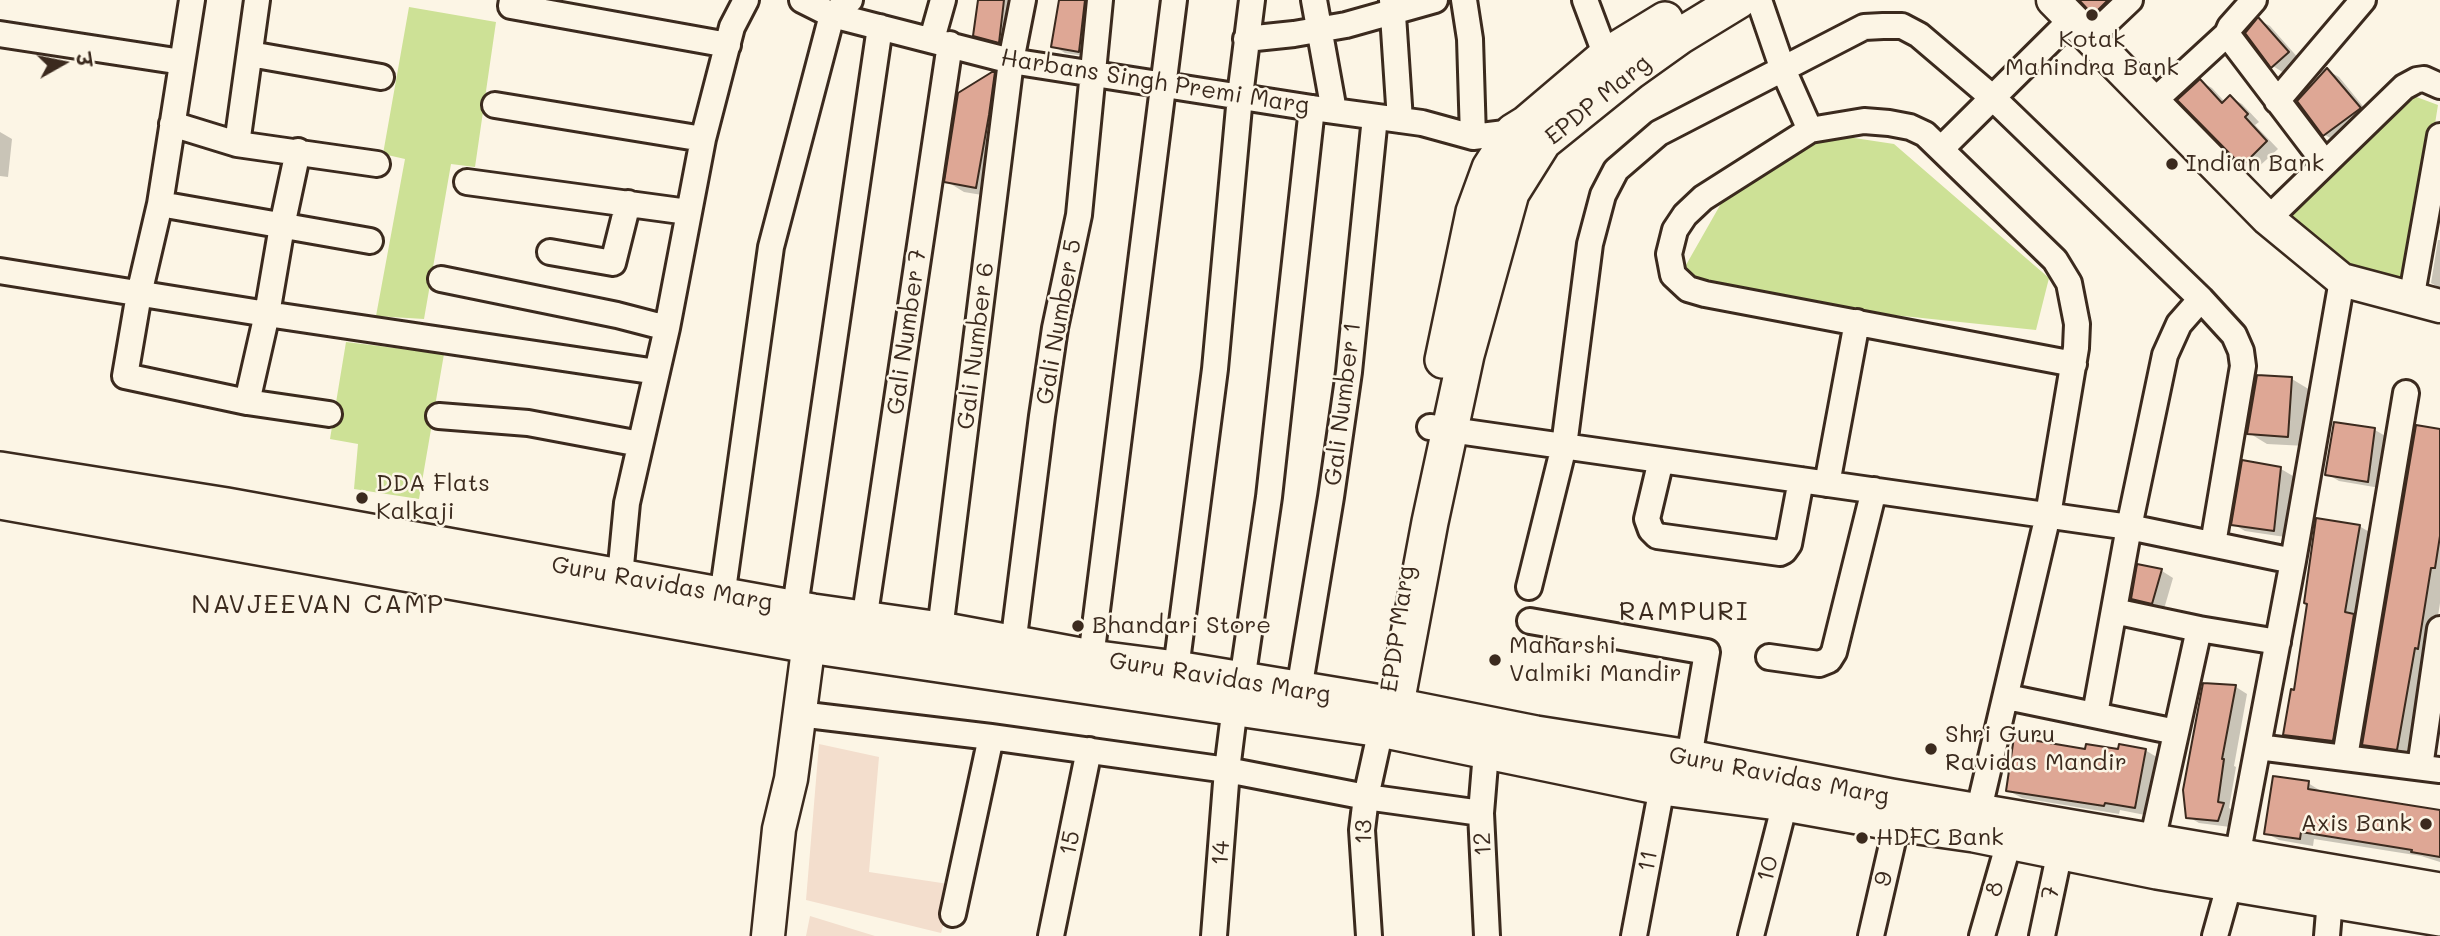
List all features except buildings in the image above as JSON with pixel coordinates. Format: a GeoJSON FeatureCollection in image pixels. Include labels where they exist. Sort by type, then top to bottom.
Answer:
{"type":"FeatureCollection","features":[{"type":"Feature","properties":{"kind":"main road","name":"EPDP Marg"},"geometry":{"type":"LineString","coordinates":[[1528,137],[1526,124],[1606,57],[1696,0]]}},
{"type":"Feature","properties":{"kind":"main road","name":"EPDP Marg"},"geometry":{"type":"LineString","coordinates":[[1384,717],[1398,693],[1474,212],[1490,168],[1528,137],[1641,64],[1679,36],[1739,0]]}},
{"type":"Feature","properties":{"kind":"main road","name":"Guru Ravidas Marg"},"geometry":{"type":"LineString","coordinates":[[0,470],[227,506],[620,576],[722,597],[806,621],[864,621],[940,630],[1091,658],[1176,669],[1239,694],[1299,690],[1486,752],[1662,787],[1785,803],[1897,823],[1976,822],[2009,842],[2060,851],[2233,870],[2439,916]]}},
{"type":"Feature","properties":{"kind":"main road","name":"Guru Ravidas Marg"},"geometry":{"type":"LineString","coordinates":[[0,501],[806,621],[1384,717],[1536,734],[1689,758],[1976,822],[2152,842],[2330,899],[2439,916]]}},
{"type":"Feature","properties":{"kind":"street"},"geometry":{"type":"LineString","coordinates":[[192,0],[160,204],[139,294],[125,376],[247,402],[329,414]]}},
{"type":"Feature","properties":{"kind":"street"},"geometry":{"type":"LineString","coordinates":[[237,144],[257,0]]}},
{"type":"Feature","properties":{"kind":"street"},"geometry":{"type":"LineString","coordinates":[[512,0],[512,6],[728,45]]}},
{"type":"Feature","properties":{"kind":"street"},"geometry":{"type":"LineString","coordinates":[[620,576],[627,503],[667,328],[703,139],[732,27],[746,0]]}},
{"type":"Feature","properties":{"kind":"street","name":"Harbans Singh Premi Marg"},"geometry":{"type":"LineString","coordinates":[[802,0],[841,8],[880,27],[1011,61],[1094,75],[1163,77],[1240,96],[1422,123],[1473,137],[1528,137]]}},
{"type":"Feature","properties":{"kind":"street","name":"Gali Number 7"},"geometry":{"type":"LineString","coordinates":[[864,621],[941,42],[943,0]]}},
{"type":"Feature","properties":{"kind":"street","name":"Gali Number 6"},"geometry":{"type":"LineString","coordinates":[[940,630],[1011,61],[1023,0]]}},
{"type":"Feature","properties":{"kind":"street","name":"Gali Number 5"},"geometry":{"type":"LineString","coordinates":[[1013,645],[1055,328],[1079,215],[1100,0]]}},
{"type":"Feature","properties":{"kind":"street"},"geometry":{"type":"LineString","coordinates":[[1091,658],[1174,0]]}},
{"type":"Feature","properties":{"kind":"street"},"geometry":{"type":"LineString","coordinates":[[1176,669],[1215,369],[1240,96],[1252,0]]}},
{"type":"Feature","properties":{"kind":"street","name":"14"},"geometry":{"type":"LineString","coordinates":[[1214,936],[1227,770],[1323,110],[1320,30],[1314,0]]}},
{"type":"Feature","properties":{"kind":"street"},"geometry":{"type":"LineString","coordinates":[[1246,39],[1320,30],[1393,6],[1435,0]]}},
{"type":"Feature","properties":{"kind":"street"},"geometry":{"type":"LineString","coordinates":[[1464,0],[1470,39],[1473,137]]}},
{"type":"Feature","properties":{"kind":"street"},"geometry":{"type":"LineString","coordinates":[[1585,0],[1606,57]]}},
{"type":"Feature","properties":{"kind":"street"},"geometry":{"type":"LineString","coordinates":[[1759,0],[1782,68],[1810,130]]}},
{"type":"Feature","properties":{"kind":"street"},"geometry":{"type":"LineString","coordinates":[[1941,149],[2072,19],[2130,0]]}},
{"type":"Feature","properties":{"kind":"street"},"geometry":{"type":"LineString","coordinates":[[2153,102],[2227,34],[2254,0]]}},
{"type":"Feature","properties":{"kind":"street"},"geometry":{"type":"LineString","coordinates":[[2277,101],[2363,0]]}},
{"type":"Feature","properties":{"kind":"street"},"geometry":{"type":"LineString","coordinates":[[1393,6],[1400,120]]}},
{"type":"Feature","properties":{"kind":"street"},"geometry":{"type":"LineString","coordinates":[[722,597],[771,247],[841,8]]}},
{"type":"Feature","properties":{"kind":"street"},"geometry":{"type":"LineString","coordinates":[[2072,19],[2269,219],[2342,280],[2425,303],[2440,136]]}},
{"type":"Feature","properties":{"kind":"street"},"geometry":{"type":"LineString","coordinates":[[1529,587],[1564,446],[1590,244],[1603,195],[1616,170],[1658,133],[1864,27],[1902,26],[1919,36],[1993,98],[2202,299],[2234,335],[2241,351],[2243,366],[2213,544]]}},
{"type":"Feature","properties":{"kind":"street"},"geometry":{"type":"LineString","coordinates":[[768,936],[779,829],[791,779],[806,621],[880,27]]}},
{"type":"Feature","properties":{"kind":"street"},"geometry":{"type":"LineString","coordinates":[[0,34],[182,62]]}},
{"type":"Feature","properties":{"kind":"street"},"geometry":{"type":"LineString","coordinates":[[2227,34],[2326,163]]}},
{"type":"Feature","properties":{"kind":"street"},"geometry":{"type":"LineString","coordinates":[[250,54],[381,77]]}},
{"type":"Feature","properties":{"kind":"street"},"geometry":{"type":"LineString","coordinates":[[2269,219],[2404,87],[2424,79],[2440,86]]}},
{"type":"Feature","properties":{"kind":"street"},"geometry":{"type":"LineString","coordinates":[[495,104],[703,139]]}},
{"type":"Feature","properties":{"kind":"street","name":"Gali Number 1"},"geometry":{"type":"LineString","coordinates":[[1299,690],[1349,372],[1375,117]]}},
{"type":"Feature","properties":{"kind":"street"},"geometry":{"type":"LineString","coordinates":[[1976,822],[2048,515],[2074,364],[2077,324],[2069,283],[2055,260],[1925,134],[1910,127],[1889,123],[1864,121],[1810,130],[1703,198],[1685,215],[1675,230],[1669,254],[1673,275],[1688,289],[2074,364]]}},
{"type":"Feature","properties":{"kind":"street"},"geometry":{"type":"LineString","coordinates":[[172,124],[237,144],[377,164]]}},
{"type":"Feature","properties":{"kind":"street"},"geometry":{"type":"LineString","coordinates":[[247,402],[298,151]]}},
{"type":"Feature","properties":{"kind":"street"},"geometry":{"type":"LineString","coordinates":[[467,182],[688,212]]}},
{"type":"Feature","properties":{"kind":"street"},"geometry":{"type":"LineString","coordinates":[[550,252],[613,263],[628,203]]}},
{"type":"Feature","properties":{"kind":"street"},"geometry":{"type":"LineString","coordinates":[[160,204],[370,241]]}},
{"type":"Feature","properties":{"kind":"street"},"geometry":{"type":"LineString","coordinates":[[0,271],[657,372]]}},
{"type":"Feature","properties":{"kind":"street"},"geometry":{"type":"LineString","coordinates":[[441,279],[617,315],[667,328]]}},
{"type":"Feature","properties":{"kind":"street"},"geometry":{"type":"LineString","coordinates":[[2215,936],[2233,870],[2258,747],[2342,280]]}},
{"type":"Feature","properties":{"kind":"street"},"geometry":{"type":"LineString","coordinates":[[2095,714],[2129,527],[2165,355],[2179,324],[2202,299]]}},
{"type":"Feature","properties":{"kind":"street"},"geometry":{"type":"LineString","coordinates":[[1827,484],[1857,322]]}},
{"type":"Feature","properties":{"kind":"street"},"geometry":{"type":"LineString","coordinates":[[2344,757],[2406,393]]}},
{"type":"Feature","properties":{"kind":"street"},"geometry":{"type":"LineString","coordinates":[[439,416],[528,423],[640,444]]}},
{"type":"Feature","properties":{"kind":"street"},"geometry":{"type":"LineString","coordinates":[[1440,429],[2129,527],[2293,561]]}},
{"type":"Feature","properties":{"kind":"street"},"geometry":{"type":"LineString","coordinates":[[1661,460],[1647,519],[1651,530],[1657,536],[1780,553],[1789,544],[1801,480]]}},
{"type":"Feature","properties":{"kind":"street"},"geometry":{"type":"LineString","coordinates":[[1769,657],[1819,664],[1829,660],[1834,652],[1874,490]]}},
{"type":"Feature","properties":{"kind":"street"},"geometry":{"type":"LineString","coordinates":[[2114,611],[2278,642]]}},
{"type":"Feature","properties":{"kind":"street"},"geometry":{"type":"LineString","coordinates":[[1530,621],[1707,652],[1689,758]]}},
{"type":"Feature","properties":{"kind":"street"},"geometry":{"type":"LineString","coordinates":[[2152,842],[2199,629]]}},
{"type":"Feature","properties":{"kind":"street"},"geometry":{"type":"LineString","coordinates":[[2258,747],[2430,768],[2440,629]]}},
{"type":"Feature","properties":{"kind":"street"},"geometry":{"type":"LineString","coordinates":[[2007,697],[2176,732]]}},
{"type":"Feature","properties":{"kind":"street"},"geometry":{"type":"LineString","coordinates":[[799,714],[991,737],[1227,770],[1366,797],[1481,813]]}},
{"type":"Feature","properties":{"kind":"street","name":"13"},"geometry":{"type":"LineString","coordinates":[[1369,936],[1362,830],[1366,797],[1384,717]]}},
{"type":"Feature","properties":{"kind":"street"},"geometry":{"type":"LineString","coordinates":[[953,914],[991,737]]}},
{"type":"Feature","properties":{"kind":"street","name":"15"},"geometry":{"type":"LineString","coordinates":[[1051,936],[1089,750]]}},
{"type":"Feature","properties":{"kind":"street","name":"12"},"geometry":{"type":"LineString","coordinates":[[1486,752],[1481,813],[1487,936]]}},
{"type":"Feature","properties":{"kind":"street"},"geometry":{"type":"LineString","coordinates":[[783,936],[795,829],[791,779]]}},
{"type":"Feature","properties":{"kind":"street","name":"11"},"geometry":{"type":"LineString","coordinates":[[1634,936],[1662,787]]}},
{"type":"Feature","properties":{"kind":"street","name":"10"},"geometry":{"type":"LineString","coordinates":[[1751,936],[1785,803]]}},
{"type":"Feature","properties":{"kind":"street","name":"9"},"geometry":{"type":"LineString","coordinates":[[1871,936],[1897,823]]}},
{"type":"Feature","properties":{"kind":"street","name":"8"},"geometry":{"type":"LineString","coordinates":[[1982,936],[2009,842]]}},
{"type":"Feature","properties":{"kind":"street","name":"7"},"geometry":{"type":"LineString","coordinates":[[2042,936],[2060,851]]}},
{"type":"Feature","properties":{"kind":"street"},"geometry":{"type":"LineString","coordinates":[[2327,936],[2330,899]]}},
{"type":"Feature","properties":{"kind":"shaded area"},"geometry":{"type":"Polygon","coordinates":[[[819,744],[879,757],[869,872],[955,885],[941,933],[806,900],[819,744]]]}},
{"type":"Feature","properties":{"kind":"shaded area"},"geometry":{"type":"Polygon","coordinates":[[[810,916],[875,936],[806,936],[810,916]]]}},
{"type":"Feature","properties":{"kind":"green space"},"geometry":{"type":"Polygon","coordinates":[[[409,7],[496,22],[475,167],[451,164],[424,319],[376,316],[405,159],[383,154],[409,7]]]}},
{"type":"Feature","properties":{"kind":"green space"},"geometry":{"type":"Polygon","coordinates":[[[2403,92],[2438,105],[2410,280],[2339,270],[2278,212],[2403,92]]]}},
{"type":"Feature","properties":{"kind":"green space"},"geometry":{"type":"Polygon","coordinates":[[[1841,136],[1894,144],[2049,278],[2036,330],[1827,308],[1678,279],[1723,200],[1769,159],[1841,136]]]}},
{"type":"Feature","properties":{"kind":"green space"},"geometry":{"type":"Polygon","coordinates":[[[346,342],[444,354],[419,499],[354,489],[358,444],[330,439],[346,342]]]}},
{"type":"Feature","properties":{"kind":"place","name":"Kotak Mahindra Bank"},"geometry":{"type":"Point","coordinates":[2092,15]}},
{"type":"Feature","properties":{"kind":"place","name":"Indian Bank"},"geometry":{"type":"Point","coordinates":[2172,164]}},
{"type":"Feature","properties":{"kind":"place","name":"DDA Flats Kalkaji"},"geometry":{"type":"Point","coordinates":[362,498]}},
{"type":"Feature","properties":{"kind":"place","name":"Bhandari Store"},"geometry":{"type":"Point","coordinates":[1078,626]}},
{"type":"Feature","properties":{"kind":"place","name":"Maharshi Valmiki Mandir"},"geometry":{"type":"Point","coordinates":[1495,660]}},
{"type":"Feature","properties":{"kind":"place","name":"Shri Guru Ravidas Mandir"},"geometry":{"type":"Point","coordinates":[1931,749]}},
{"type":"Feature","properties":{"kind":"place","name":"Axis Bank"},"geometry":{"type":"Point","coordinates":[2426,824]}},
{"type":"Feature","properties":{"kind":"place","name":"HDFC Bank"},"geometry":{"type":"Point","coordinates":[1862,838]}},
{"type":"Feature","properties":{"kind":"district","name":"NAVJEEVAN CAMP"},"geometry":{"type":"Point","coordinates":[318,605]}},
{"type":"Feature","properties":{"kind":"district","name":"RAMPURI"},"geometry":{"type":"Point","coordinates":[1684,612]}}]}
